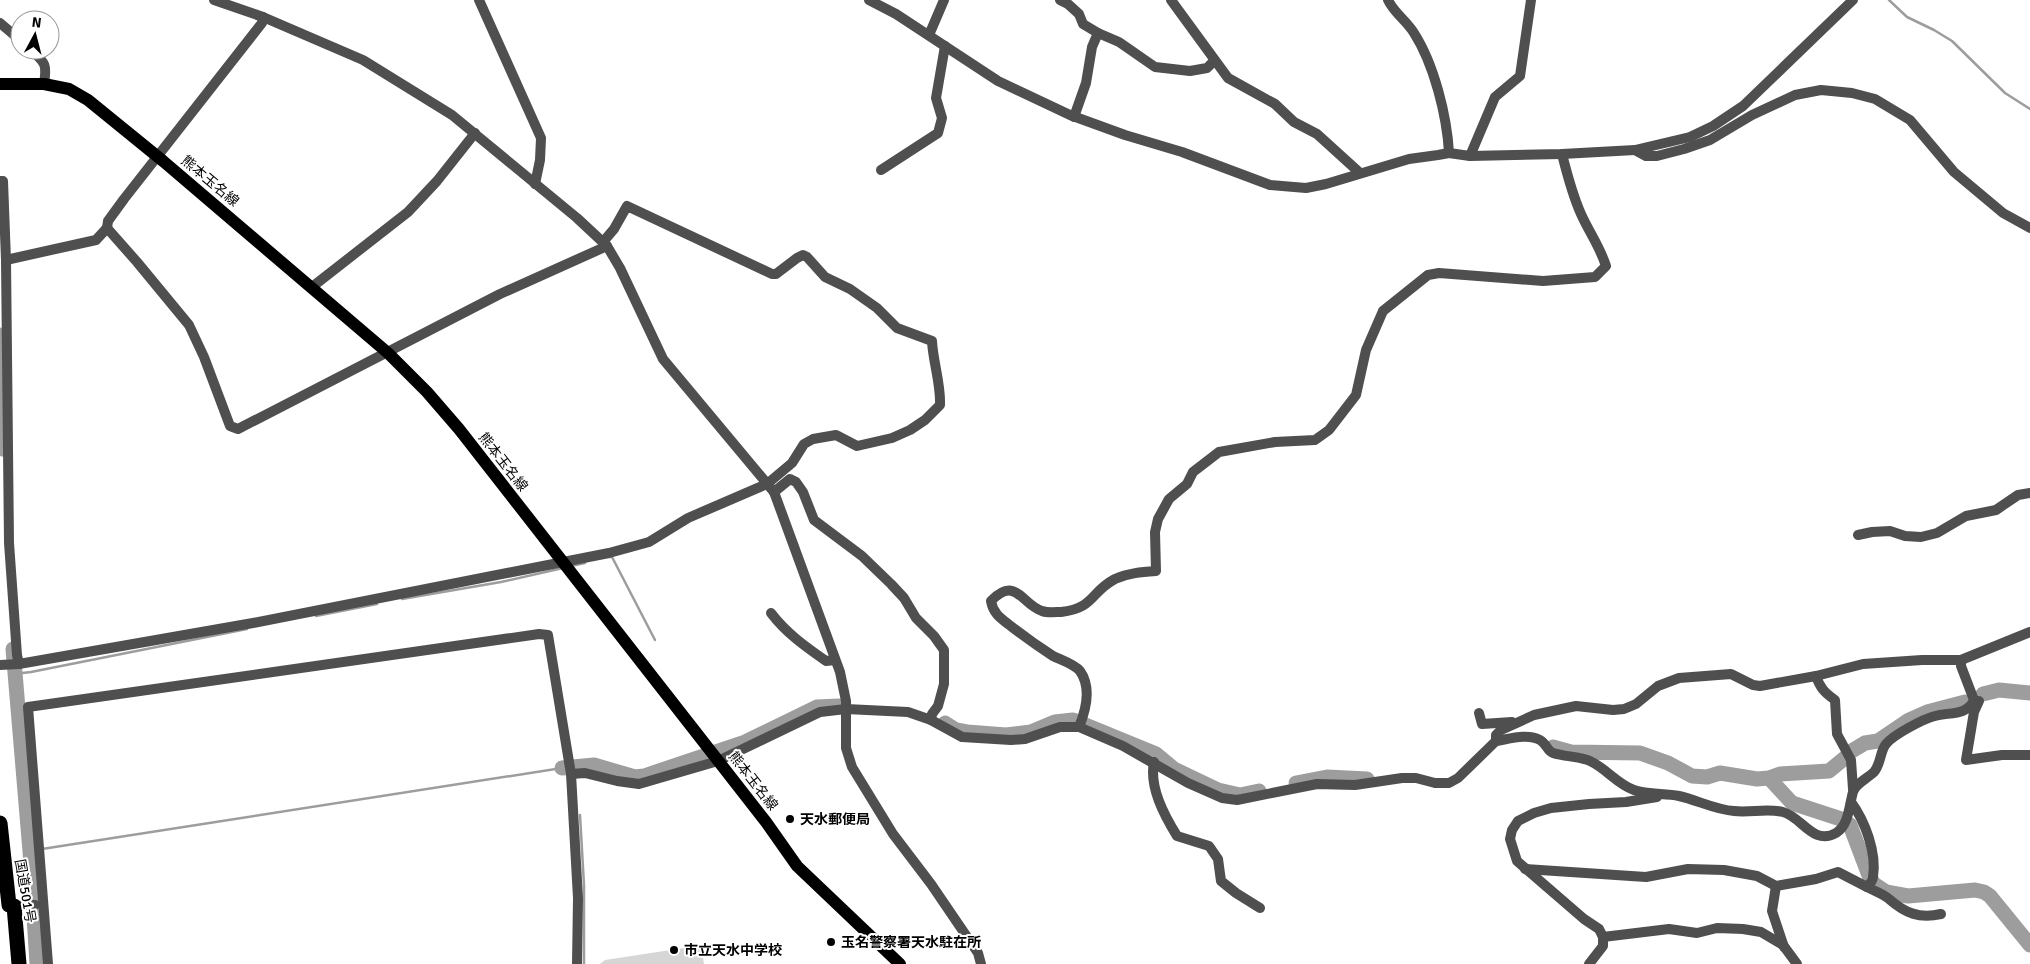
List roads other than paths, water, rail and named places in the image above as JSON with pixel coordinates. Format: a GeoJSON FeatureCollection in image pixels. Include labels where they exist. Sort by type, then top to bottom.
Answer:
{"type":"FeatureCollection","features":[{"type":"Feature","properties":{"kind":"highway","name":"国道501号"},"geometry":{"type":"LineString","coordinates":[[0,823],[9,905],[17,906],[19,964]]}},
{"type":"Feature","properties":{"kind":"main road","name":"熊本玉名線"},"geometry":{"type":"LineString","coordinates":[[0,84],[44,84],[69,89],[88,100],[156,155],[388,353],[427,392],[459,430],[766,822],[797,866],[900,964]]}},
{"type":"Feature","properties":{"kind":"street"},"geometry":{"type":"LineString","coordinates":[[214,0],[263,17],[364,60],[452,114],[605,244],[620,268],[663,359],[774,492],[836,660],[846,706],[846,748],[852,767],[893,834],[931,884],[978,953],[980,964]]}},
{"type":"Feature","properties":{"kind":"street"},"geometry":{"type":"LineString","coordinates":[[479,0],[541,138],[540,160],[535,184]]}},
{"type":"Feature","properties":{"kind":"street"},"geometry":{"type":"LineString","coordinates":[[869,0],[896,14],[998,81],[1074,117],[1182,152],[1270,185],[1306,188],[1409,159],[1449,153],[1470,156],[1635,150],[1690,137],[1730,116],[1853,0]]}},
{"type":"Feature","properties":{"kind":"street"},"geometry":{"type":"LineString","coordinates":[[929,35],[944,0]]}},
{"type":"Feature","properties":{"kind":"street"},"geometry":{"type":"LineString","coordinates":[[1060,0],[1068,4],[1079,14],[1083,24],[1118,42],[1155,67],[1190,71],[1207,68],[1214,61]]}},
{"type":"Feature","properties":{"kind":"street"},"geometry":{"type":"LineString","coordinates":[[1171,0],[1228,78],[1275,104],[1294,122],[1317,134],[1360,173]]}},
{"type":"Feature","properties":{"kind":"street"},"geometry":{"type":"LineString","coordinates":[[1388,0],[1392,10],[1415,34],[1435,78],[1448,133],[1449,153]]}},
{"type":"Feature","properties":{"kind":"street"},"geometry":{"type":"LineString","coordinates":[[1470,156],[1495,97],[1520,76],[1531,0]]}},
{"type":"Feature","properties":{"kind":"street"},"geometry":{"type":"LineString","coordinates":[[6,260],[96,240],[107,228],[108,221],[156,155],[215,85],[262,23],[263,17]]}},
{"type":"Feature","properties":{"kind":"street"},"geometry":{"type":"LineString","coordinates":[[0,24],[10,32]]}},
{"type":"Feature","properties":{"kind":"street"},"geometry":{"type":"LineString","coordinates":[[1074,117],[1086,83],[1092,47],[1098,33]]}},
{"type":"Feature","properties":{"kind":"street"},"geometry":{"type":"LineString","coordinates":[[881,170],[938,132],[942,118],[936,98],[945,46]]}},
{"type":"Feature","properties":{"kind":"street"},"geometry":{"type":"LineString","coordinates":[[43,60],[47,68],[44,84]]}},
{"type":"Feature","properties":{"kind":"street"},"geometry":{"type":"LineString","coordinates":[[1635,150],[1646,156],[1657,156],[1710,140],[1752,115],[1795,95],[1821,90],[1852,93],[1875,99],[1910,120],[1954,172],[2003,213],[2030,228]]}},
{"type":"Feature","properties":{"kind":"street"},"geometry":{"type":"LineString","coordinates":[[312,287],[408,212],[437,181],[475,133]]}},
{"type":"Feature","properties":{"kind":"street"},"geometry":{"type":"LineString","coordinates":[[1080,726],[1086,709],[1087,695],[1079,670],[1029,641],[998,617],[992,610],[991,601],[999,593],[1009,591],[1022,595],[1030,604],[1042,611],[1076,610],[1088,603],[1100,590],[1114,580],[1126,575],[1156,571],[1154,532],[1158,518],[1169,499],[1187,484],[1193,472],[1219,452],[1274,442],[1315,440],[1329,430],[1356,395],[1366,350],[1383,310],[1428,275],[1440,273],[1543,281],[1595,277],[1606,266],[1595,238],[1581,214],[1568,181],[1562,154]]}},
{"type":"Feature","properties":{"kind":"street"},"geometry":{"type":"LineString","coordinates":[[0,181],[3,181],[6,260],[9,543],[17,655],[16,664]]}},
{"type":"Feature","properties":{"kind":"street"},"geometry":{"type":"LineString","coordinates":[[0,665],[16,664],[569,570],[609,553],[649,542],[688,518],[767,484],[792,463],[804,444],[814,439],[836,435],[857,446],[867,445],[892,438],[910,430],[925,420],[940,405],[941,397],[933,357],[932,341],[897,328],[877,308],[850,289],[825,278],[807,257],[803,255],[776,274],[772,274],[627,206],[605,244],[509,290],[238,429],[230,426],[204,357],[189,325],[107,228]]}},
{"type":"Feature","properties":{"kind":"street"},"geometry":{"type":"LineString","coordinates":[[774,492],[790,478],[796,482],[803,492],[814,520],[862,556],[904,598],[916,618],[934,636],[944,650],[944,677],[938,706],[931,718]]}},
{"type":"Feature","properties":{"kind":"street"},"geometry":{"type":"LineString","coordinates":[[1858,535],[1890,531],[1905,536],[1921,537],[1938,533],[1966,516],[1996,510],[2018,495],[2030,493]]}},
{"type":"Feature","properties":{"kind":"street"},"geometry":{"type":"LineString","coordinates":[[770,613],[800,644],[826,661],[836,660]]}},
{"type":"Feature","properties":{"kind":"street"},"geometry":{"type":"LineString","coordinates":[[1496,741],[1496,735],[1501,730],[1534,715],[1576,706],[1612,710],[1624,709],[1636,704],[1658,686],[1679,678],[1731,674],[1753,685],[1760,686],[1816,676],[1863,664],[1922,660],[1961,660],[2030,632]]}},
{"type":"Feature","properties":{"kind":"street"},"geometry":{"type":"LineString","coordinates":[[48,964],[28,707],[539,634],[548,635],[570,768],[578,898],[577,964]]}},
{"type":"Feature","properties":{"kind":"street"},"geometry":{"type":"LineString","coordinates":[[1853,789],[1875,771],[1885,744],[1915,723],[1971,707],[1974,700],[1961,666],[1961,660]]}},
{"type":"Feature","properties":{"kind":"street"},"geometry":{"type":"LineString","coordinates":[[570,768],[617,781],[639,784],[716,758],[820,712],[846,706],[908,712],[931,718],[962,737],[1025,739],[1060,727],[1080,726],[1154,762],[1188,783],[1222,798],[1237,800],[1316,784],[1355,785],[1402,778],[1416,778],[1435,784],[1449,783],[1458,778],[1496,741],[1526,737],[1539,739],[1548,750],[1554,753],[1589,760],[1608,772],[1621,784],[1637,791],[1679,796],[1730,811],[1767,810],[1784,812],[1792,816],[1809,831],[1822,836],[1829,836],[1838,832],[1845,822],[1851,802],[1853,789],[1851,760],[1837,734],[1835,700],[1823,691],[1816,676]]}},
{"type":"Feature","properties":{"kind":"street"},"geometry":{"type":"LineString","coordinates":[[1974,700],[1979,700],[1974,712],[1966,760],[2002,755],[2030,755]]}},
{"type":"Feature","properties":{"kind":"street"},"geometry":{"type":"LineString","coordinates":[[1479,713],[1482,724],[1518,722]]}},
{"type":"Feature","properties":{"kind":"street"},"geometry":{"type":"LineString","coordinates":[[1154,762],[1153,770],[1158,797],[1165,816],[1177,836],[1209,846],[1218,860],[1221,881],[1260,908]]}},
{"type":"Feature","properties":{"kind":"street"},"geometry":{"type":"LineString","coordinates":[[1589,964],[1603,946],[1603,937],[1599,929],[1584,919],[1517,861],[1510,838],[1512,830],[1518,822],[1534,813],[1551,808],[1679,796]]}},
{"type":"Feature","properties":{"kind":"street"},"geometry":{"type":"LineString","coordinates":[[1851,802],[1860,814],[1872,851],[1870,883]]}},
{"type":"Feature","properties":{"kind":"street"},"geometry":{"type":"LineString","coordinates":[[1525,869],[1646,877],[1688,869],[1724,870],[1757,876],[1776,886],[1816,879],[1838,872],[1870,883],[1890,899],[1893,904],[1906,912],[1931,917],[1941,914]]}},
{"type":"Feature","properties":{"kind":"street"},"geometry":{"type":"LineString","coordinates":[[1776,886],[1772,911],[1784,947],[1797,964]]}},
{"type":"Feature","properties":{"kind":"street"},"geometry":{"type":"LineString","coordinates":[[17,906],[35,904]]}},
{"type":"Feature","properties":{"kind":"street"},"geometry":{"type":"LineString","coordinates":[[1603,937],[1670,929],[1697,933],[1717,928],[1743,929],[1761,932],[1784,947]]}},
{"type":"Feature","properties":{"kind":"waterway"},"geometry":{"type":"LineString","coordinates":[[1889,0],[1907,17],[1952,41],[2005,93],[2030,109]]}},
{"type":"Feature","properties":{"kind":"waterway"},"geometry":{"type":"LineString","coordinates":[[0,335],[3,449]]}},
{"type":"Feature","properties":{"kind":"waterway"},"geometry":{"type":"LineString","coordinates":[[610,557],[612,557],[655,640]]}},
{"type":"Feature","properties":{"kind":"waterway"},"geometry":{"type":"LineString","coordinates":[[571,566],[585,563]]}},
{"type":"Feature","properties":{"kind":"waterway"},"geometry":{"type":"LineString","coordinates":[[402,599],[501,582],[563,568]]}},
{"type":"Feature","properties":{"kind":"waterway"},"geometry":{"type":"LineString","coordinates":[[316,616],[377,604]]}},
{"type":"Feature","properties":{"kind":"waterway"},"geometry":{"type":"LineString","coordinates":[[14,674],[247,629]]}},
{"type":"Feature","properties":{"kind":"waterway"},"geometry":{"type":"LineString","coordinates":[[13,649],[30,851],[37,964]]}},
{"type":"Feature","properties":{"kind":"waterway"},"geometry":{"type":"LineString","coordinates":[[1983,694],[1999,690],[2030,693]]}},
{"type":"Feature","properties":{"kind":"waterway"},"geometry":{"type":"LineString","coordinates":[[1850,752],[1865,743],[1878,741],[1909,720],[1927,712],[1965,702]]}},
{"type":"Feature","properties":{"kind":"waterway"},"geometry":{"type":"LineString","coordinates":[[562,768],[594,765],[635,777],[644,776],[745,742],[817,707],[839,706]]}},
{"type":"Feature","properties":{"kind":"waterway"},"geometry":{"type":"LineString","coordinates":[[945,723],[956,730],[1006,735],[1031,732],[1055,722],[1073,720],[1156,754],[1174,769],[1218,790],[1240,795],[1259,791]]}},
{"type":"Feature","properties":{"kind":"waterway"},"geometry":{"type":"LineString","coordinates":[[1553,747],[1571,752],[1640,753],[1668,763],[1692,776],[1707,777],[1720,773],[1757,779],[1769,778],[1780,774],[1829,771],[1846,757]]}},
{"type":"Feature","properties":{"kind":"waterway"},"geometry":{"type":"LineString","coordinates":[[42,849],[562,768]]}},
{"type":"Feature","properties":{"kind":"waterway"},"geometry":{"type":"LineString","coordinates":[[1296,783],[1327,777],[1367,779]]}},
{"type":"Feature","properties":{"kind":"waterway"},"geometry":{"type":"LineString","coordinates":[[1769,778],[1792,803],[1841,819],[1850,825],[1870,878],[1874,884],[1886,892],[1908,896],[1975,890],[1984,892],[1990,896],[2030,945]]}},
{"type":"Feature","properties":{"kind":"waterway"},"geometry":{"type":"LineString","coordinates":[[580,815],[584,885],[584,964]]}},
{"type":"Feature","properties":{"kind":"waterway"},"geometry":{"type":"LineString","coordinates":[[30,851],[37,850]]}},
{"type":"Feature","properties":{"kind":"place","name":"天水郵便局"},"geometry":{"type":"Point","coordinates":[790,819]}},
{"type":"Feature","properties":{"kind":"place","name":"玉名警察署天水駐在所"},"geometry":{"type":"Point","coordinates":[831,942]}},
{"type":"Feature","properties":{"kind":"place","name":"市立天水中学校"},"geometry":{"type":"Point","coordinates":[674,950]}}]}
